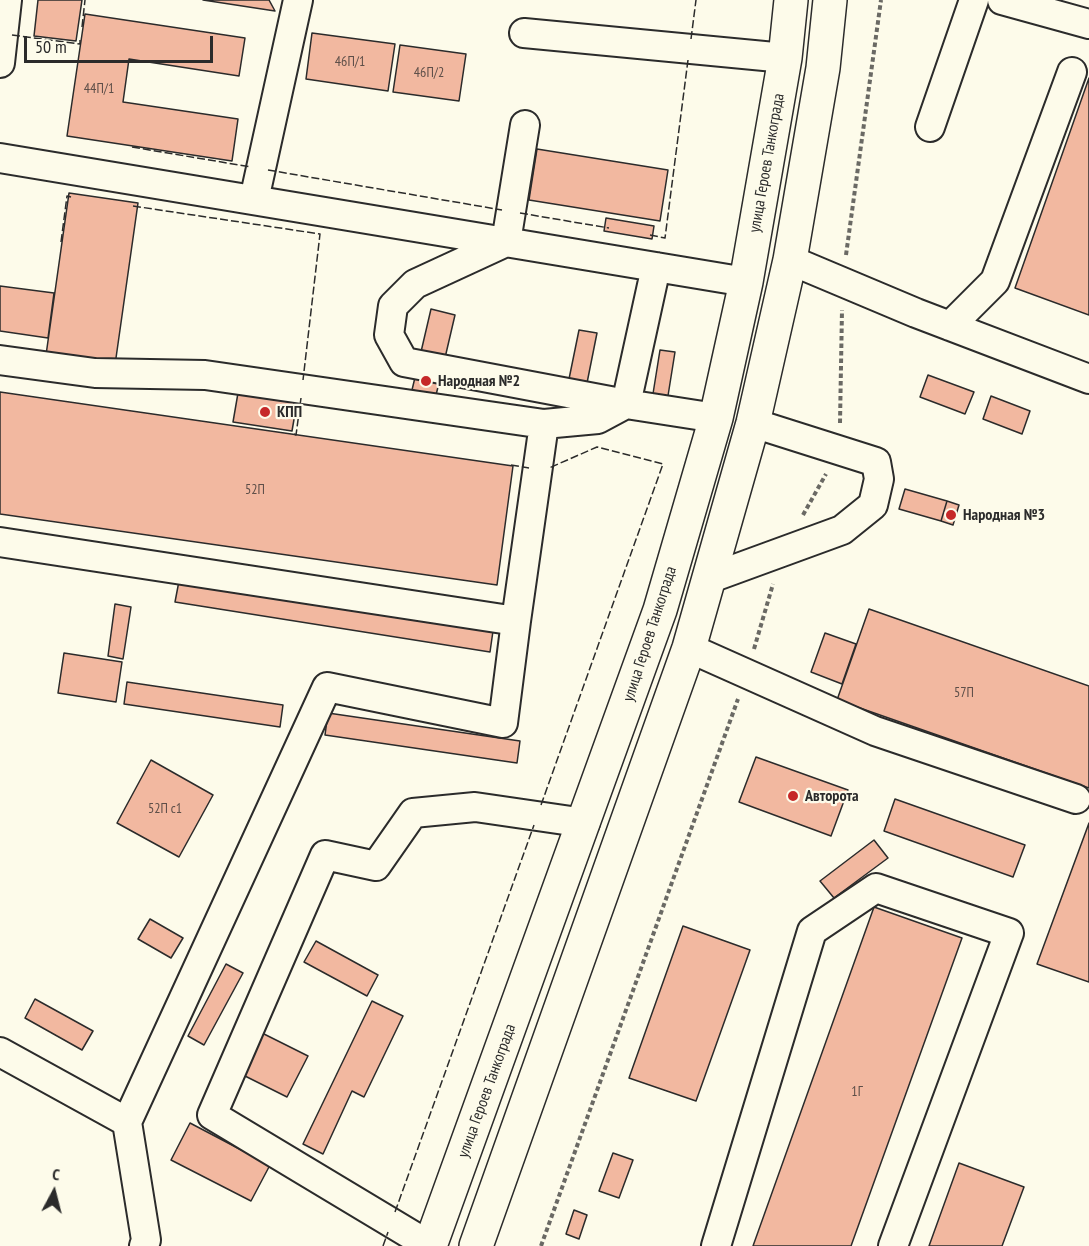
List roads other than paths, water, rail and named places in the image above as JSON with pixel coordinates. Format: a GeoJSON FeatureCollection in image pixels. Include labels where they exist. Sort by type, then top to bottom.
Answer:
{"type":"FeatureCollection","features":[{"type":"Feature","properties":{"kind":"main road","name":"улица Героев Танкограда"},"geometry":{"type":"LineString","coordinates":[[430,1246],[585,823],[660,610],[716,418],[746,282],[785,58],[791,0]]}},
{"type":"Feature","properties":{"kind":"main road"},"geometry":{"type":"LineString","coordinates":[[481,1243],[689,648],[753,423],[790,260],[823,68],[830,0]]}},
{"type":"Feature","properties":{"kind":"lane"},"geometry":{"type":"LineString","coordinates":[[0,63],[7,0]]}},
{"type":"Feature","properties":{"kind":"lane"},"geometry":{"type":"LineString","coordinates":[[254,200],[298,0]]}},
{"type":"Feature","properties":{"kind":"lane"},"geometry":{"type":"LineString","coordinates":[[930,127],[974,0]]}},
{"type":"Feature","properties":{"kind":"lane"},"geometry":{"type":"LineString","coordinates":[[1002,0],[1078,15]]}},
{"type":"Feature","properties":{"kind":"lane"},"geometry":{"type":"LineString","coordinates":[[524,33],[785,58]]}},
{"type":"Feature","properties":{"kind":"lane"},"geometry":{"type":"LineString","coordinates":[[950,326],[995,281],[1072,72]]}},
{"type":"Feature","properties":{"kind":"lane"},"geometry":{"type":"LineString","coordinates":[[506,242],[525,125]]}},
{"type":"Feature","properties":{"kind":"lane"},"geometry":{"type":"LineString","coordinates":[[0,158],[746,282]]}},
{"type":"Feature","properties":{"kind":"lane"},"geometry":{"type":"LineString","coordinates":[[506,242],[415,284],[393,306],[389,335],[404,362],[626,404],[716,418]]}},
{"type":"Feature","properties":{"kind":"lane"},"geometry":{"type":"LineString","coordinates":[[790,260],[950,326],[1089,379]]}},
{"type":"Feature","properties":{"kind":"lane"},"geometry":{"type":"LineString","coordinates":[[0,360],[95,373],[205,375],[544,424],[598,419],[626,404],[656,267]]}},
{"type":"Feature","properties":{"kind":"lane"},"geometry":{"type":"LineString","coordinates":[[708,579],[842,530],[873,506],[879,479],[876,462],[753,423]]}},
{"type":"Feature","properties":{"kind":"lane"},"geometry":{"type":"LineString","coordinates":[[144,1246],[146,1240],[127,1122],[327,687],[503,723],[544,424]]}},
{"type":"Feature","properties":{"kind":"lane"},"geometry":{"type":"LineString","coordinates":[[0,542],[516,621]]}},
{"type":"Feature","properties":{"kind":"lane"},"geometry":{"type":"LineString","coordinates":[[689,648],[875,731],[1076,799]]}},
{"type":"Feature","properties":{"kind":"lane"},"geometry":{"type":"LineString","coordinates":[[430,1246],[212,1115],[325,855],[376,866],[413,813],[475,807],[585,823]]}},
{"type":"Feature","properties":{"kind":"lane"},"geometry":{"type":"LineString","coordinates":[[716,1246],[812,931],[876,888],[1009,933],[893,1246]]}},
{"type":"Feature","properties":{"kind":"lane"},"geometry":{"type":"LineString","coordinates":[[0,1052],[127,1122]]}},
{"type":"Feature","properties":{"kind":"place","name":"Народная №2"},"geometry":{"type":"Point","coordinates":[426,381]}},
{"type":"Feature","properties":{"kind":"place","name":"КПП"},"geometry":{"type":"Point","coordinates":[265,412]}},
{"type":"Feature","properties":{"kind":"place","name":"Народная №3"},"geometry":{"type":"Point","coordinates":[951,515]}},
{"type":"Feature","properties":{"kind":"place","name":"Авторота"},"geometry":{"type":"Point","coordinates":[793,796]}}]}
